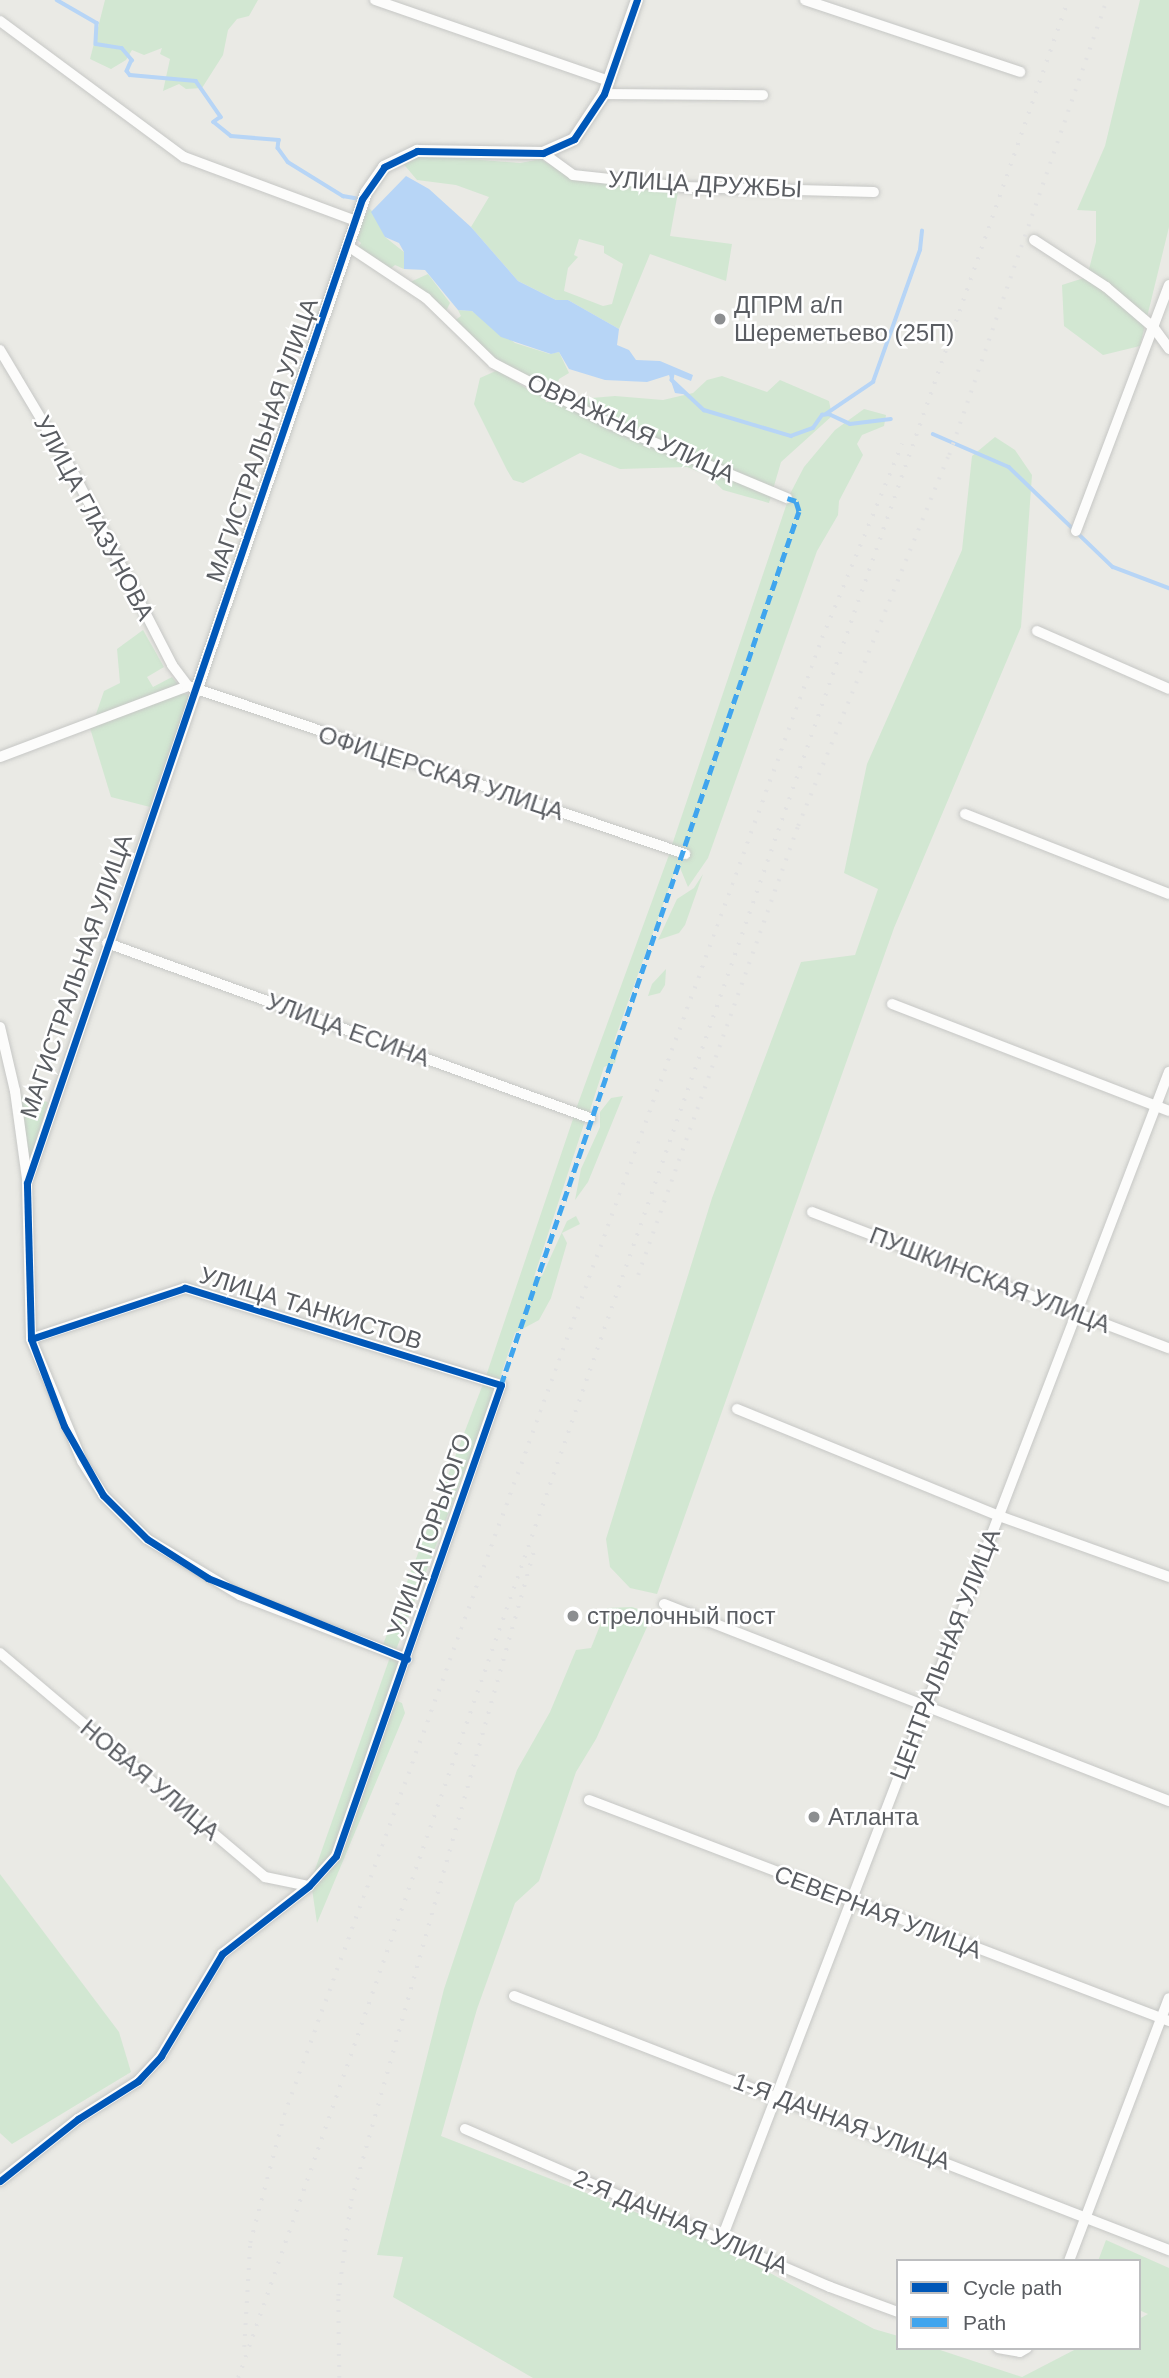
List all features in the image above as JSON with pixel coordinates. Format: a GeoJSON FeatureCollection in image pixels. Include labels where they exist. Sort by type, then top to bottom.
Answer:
{"type":"FeatureCollection","features":[{"type":"Feature","properties":{"kind":"street"},"geometry":{"type":"LineString","coordinates":[[374,0],[610,81]]}},
{"type":"Feature","properties":{"kind":"street"},"geometry":{"type":"LineString","coordinates":[[543,153],[583,130],[610,81],[637,0]]}},
{"type":"Feature","properties":{"kind":"street"},"geometry":{"type":"LineString","coordinates":[[805,0],[1020,72]]}},
{"type":"Feature","properties":{"kind":"street"},"geometry":{"type":"LineString","coordinates":[[0,21],[184,157],[356,220]]}},
{"type":"Feature","properties":{"kind":"street"},"geometry":{"type":"LineString","coordinates":[[604,94],[762,95]]}},
{"type":"Feature","properties":{"kind":"street","name":"МАГИСТРАЛЬНАЯ УЛИЦА"},"geometry":{"type":"LineString","coordinates":[[407,1659],[240,1595],[147,1539],[103,1494],[82,1461],[32,1339],[27,1183],[192,689],[366,193],[398,158],[445,150],[543,153]]}},
{"type":"Feature","properties":{"kind":"street","name":"УЛИЦА ДРУЖБЫ"},"geometry":{"type":"LineString","coordinates":[[543,153],[573,175],[683,187],[874,192]]}},
{"type":"Feature","properties":{"kind":"street"},"geometry":{"type":"LineString","coordinates":[[1034,240],[1106,287],[1154,328],[1169,349]]}},
{"type":"Feature","properties":{"kind":"street","name":"ОВРАЖНАЯ УЛИЦА"},"geometry":{"type":"LineString","coordinates":[[348,246],[426,298],[493,363],[610,424],[787,498]]}},
{"type":"Feature","properties":{"kind":"street"},"geometry":{"type":"LineString","coordinates":[[1076,531],[1169,285]]}},
{"type":"Feature","properties":{"kind":"street","name":"УЛИЦА ГЛАЗУНОВА"},"geometry":{"type":"LineString","coordinates":[[0,350],[75,477],[172,665],[192,689]]}},
{"type":"Feature","properties":{"kind":"street"},"geometry":{"type":"LineString","coordinates":[[1037,631],[1169,689]]}},
{"type":"Feature","properties":{"kind":"street"},"geometry":{"type":"LineString","coordinates":[[0,757],[192,689]]}},
{"type":"Feature","properties":{"kind":"street","name":"ОФИЦЕРСКАЯ УЛИЦА"},"geometry":{"type":"LineString","coordinates":[[192,689],[685,854]]}},
{"type":"Feature","properties":{"kind":"street"},"geometry":{"type":"LineString","coordinates":[[965,814],[1169,894]]}},
{"type":"Feature","properties":{"kind":"street","name":"УЛИЦА ЕСИНА"},"geometry":{"type":"LineString","coordinates":[[107,943],[590,1118]]}},
{"type":"Feature","properties":{"kind":"street"},"geometry":{"type":"LineString","coordinates":[[892,1004],[1169,1111]]}},
{"type":"Feature","properties":{"kind":"street"},"geometry":{"type":"LineString","coordinates":[[0,1027],[15,1091],[27,1183]]}},
{"type":"Feature","properties":{"kind":"street","name":"ЦЕНТРАЛЬНАЯ УЛИЦА"},"geometry":{"type":"LineString","coordinates":[[722,2238],[779,2095],[923,1707],[999,1516],[1074,1313],[1169,1072]]}},
{"type":"Feature","properties":{"kind":"street","name":"ПУШКИНСКАЯ УЛИЦА"},"geometry":{"type":"LineString","coordinates":[[811,1212],[1169,1348]]}},
{"type":"Feature","properties":{"kind":"street","name":"УЛИЦА ТАНКИСТОВ"},"geometry":{"type":"LineString","coordinates":[[32,1339],[185,1289],[501,1385]]}},
{"type":"Feature","properties":{"kind":"street","name":"УЛИЦА ГОРЬКОГО"},"geometry":{"type":"LineString","coordinates":[[309,1886],[336,1856],[501,1385]]}},
{"type":"Feature","properties":{"kind":"street"},"geometry":{"type":"LineString","coordinates":[[737,1409],[999,1516],[1169,1577]]}},
{"type":"Feature","properties":{"kind":"street"},"geometry":{"type":"LineString","coordinates":[[664,1604],[1169,1801]]}},
{"type":"Feature","properties":{"kind":"street","name":"НОВАЯ УЛИЦА"},"geometry":{"type":"LineString","coordinates":[[0,1653],[265,1877],[309,1886]]}},
{"type":"Feature","properties":{"kind":"street","name":"СЕВЕРНАЯ УЛИЦА"},"geometry":{"type":"LineString","coordinates":[[589,1800],[850,1902],[1165,2019]]}},
{"type":"Feature","properties":{"kind":"street"},"geometry":{"type":"LineString","coordinates":[[0,2180],[78,2119],[138,2081],[161,2056],[222,1954],[309,1886]]}},
{"type":"Feature","properties":{"kind":"street","name":"1-Я ДАЧНАЯ УЛИЦА"},"geometry":{"type":"LineString","coordinates":[[514,1996],[779,2095],[1169,2250]]}},
{"type":"Feature","properties":{"kind":"street"},"geometry":{"type":"LineString","coordinates":[[1070,2259],[1165,2019],[1169,1998]]}},
{"type":"Feature","properties":{"kind":"street","name":"2-Я ДАЧНАЯ УЛИЦА"},"geometry":{"type":"LineString","coordinates":[[465,2129],[830,2287],[896,2311]]}},
{"type":"Feature","properties":{"kind":"green space"},"geometry":{"type":"Polygon","coordinates":[[[105,0],[258,0],[249,16],[237,19],[228,30],[223,55],[202,88],[186,89],[179,84],[163,91],[170,59],[160,54],[162,48],[144,55],[132,50],[126,60],[111,69],[90,59],[105,0]]]}},
{"type":"Feature","properties":{"kind":"green space"},"geometry":{"type":"Polygon","coordinates":[[[1140,0],[1169,0],[1169,227],[1140,346],[1103,355],[1064,326],[1062,285],[1087,277],[1096,242],[1096,211],[1077,210],[1105,146],[1140,0]]]}},
{"type":"Feature","properties":{"kind":"green space"},"geometry":{"type":"Polygon","coordinates":[[[419,155],[520,163],[541,159],[573,179],[678,192],[670,236],[732,244],[726,281],[650,254],[619,329],[568,300],[556,300],[518,281],[471,227],[489,197],[456,185],[417,180],[401,161],[419,155]],[[579,239],[574,255],[578,257],[568,268],[564,291],[603,306],[612,304],[623,264],[604,253],[604,246],[579,239]]]}},
{"type":"Feature","properties":{"kind":"green space"},"geometry":{"type":"Polygon","coordinates":[[[369,208],[379,218],[385,237],[404,252],[404,269],[395,265],[390,269],[357,249],[361,243],[354,237],[369,208]]]}},
{"type":"Feature","properties":{"kind":"green space"},"geometry":{"type":"Polygon","coordinates":[[[428,274],[450,303],[446,311],[408,283],[428,274]]]}},
{"type":"Feature","properties":{"kind":"green space"},"geometry":{"type":"Polygon","coordinates":[[[458,310],[472,311],[515,343],[550,354],[559,352],[569,373],[559,379],[555,392],[495,361],[454,321],[461,316],[458,310]]]}},
{"type":"Feature","properties":{"kind":"green space"},"geometry":{"type":"Polygon","coordinates":[[[498,370],[532,392],[543,391],[546,402],[615,396],[663,400],[693,393],[707,380],[722,376],[767,392],[780,380],[829,401],[832,416],[781,462],[769,503],[723,490],[707,475],[687,467],[620,469],[580,453],[523,483],[513,480],[474,404],[480,378],[498,370]]]}},
{"type":"Feature","properties":{"kind":"green space"},"geometry":{"type":"Polygon","coordinates":[[[864,409],[886,415],[884,426],[862,435],[857,444],[863,455],[839,501],[838,515],[817,551],[708,858],[688,887],[678,863],[614,1041],[619,1048],[615,1063],[604,1067],[589,1113],[576,1109],[670,852],[687,858],[690,851],[672,845],[790,494],[804,467],[835,430],[864,409]]]}},
{"type":"Feature","properties":{"kind":"green space"},"geometry":{"type":"Polygon","coordinates":[[[995,437],[1015,450],[1032,475],[1021,627],[894,928],[657,1594],[630,1588],[610,1567],[606,1539],[712,1198],[801,962],[855,955],[878,889],[844,873],[867,764],[962,550],[972,456],[995,437]]]}},
{"type":"Feature","properties":{"kind":"green space"},"geometry":{"type":"Polygon","coordinates":[[[143,630],[164,667],[147,677],[153,687],[172,677],[180,687],[94,720],[104,691],[120,683],[117,649],[143,630]]]}},
{"type":"Feature","properties":{"kind":"green space"},"geometry":{"type":"Polygon","coordinates":[[[181,693],[190,695],[150,807],[111,797],[90,728],[181,693]]]}},
{"type":"Feature","properties":{"kind":"green space"},"geometry":{"type":"Polygon","coordinates":[[[703,874],[685,925],[679,933],[658,940],[677,899],[694,888],[703,874]]]}},
{"type":"Feature","properties":{"kind":"green space"},"geometry":{"type":"Polygon","coordinates":[[[666,969],[665,985],[660,993],[648,996],[652,984],[666,969]]]}},
{"type":"Feature","properties":{"kind":"green space"},"geometry":{"type":"Polygon","coordinates":[[[19,1096],[48,1102],[29,1164],[19,1096]]]}},
{"type":"Feature","properties":{"kind":"green space"},"geometry":{"type":"Polygon","coordinates":[[[623,1096],[588,1182],[575,1200],[581,1169],[600,1127],[600,1112],[611,1098],[623,1096]]]}},
{"type":"Feature","properties":{"kind":"green space"},"geometry":{"type":"Polygon","coordinates":[[[574,1116],[585,1121],[534,1277],[542,1276],[567,1221],[576,1216],[580,1224],[562,1233],[567,1243],[551,1298],[539,1320],[515,1333],[499,1381],[486,1376],[574,1116]]]}},
{"type":"Feature","properties":{"kind":"green space"},"geometry":{"type":"Polygon","coordinates":[[[483,1384],[496,1389],[396,1650],[383,1645],[483,1384]]]}},
{"type":"Feature","properties":{"kind":"green space"},"geometry":{"type":"Polygon","coordinates":[[[632,1607],[653,1614],[596,1739],[576,1772],[539,1881],[515,1903],[477,2009],[441,2136],[714,2243],[874,2329],[896,2335],[896,2350],[940,2350],[1022,2377],[1074,2350],[1141,2350],[1141,2318],[1148,2314],[1141,2311],[1141,2259],[1099,2259],[1106,2240],[1169,2268],[1169,2378],[533,2378],[393,2297],[403,2257],[377,2255],[444,1989],[517,1770],[550,1712],[576,1650],[591,1648],[607,1608],[632,1607]]]}},
{"type":"Feature","properties":{"kind":"green space"},"geometry":{"type":"Polygon","coordinates":[[[390,1657],[403,1661],[333,1854],[312,1878],[390,1657]]]}},
{"type":"Feature","properties":{"kind":"green space"},"geometry":{"type":"Polygon","coordinates":[[[395,1700],[402,1703],[405,1713],[317,1923],[312,1889],[338,1859],[395,1700]]]}},
{"type":"Feature","properties":{"kind":"green space"},"geometry":{"type":"Polygon","coordinates":[[[0,1874],[119,2032],[131,2072],[12,2144],[0,2133],[0,1874]]]}},
{"type":"Feature","properties":{"kind":"water"},"geometry":{"type":"Polygon","coordinates":[[[406,176],[429,189],[471,227],[518,281],[556,300],[568,300],[619,329],[617,345],[629,350],[636,360],[660,361],[693,375],[691,381],[673,374],[672,380],[689,395],[675,393],[669,375],[647,382],[605,380],[569,369],[559,352],[551,354],[501,337],[472,311],[458,310],[425,270],[404,269],[404,252],[399,243],[385,237],[371,212],[406,176]]]}},
{"type":"Feature","properties":{"kind":"waterway"},"geometry":{"type":"LineString","coordinates":[[57,0],[97,23],[96,44],[122,48],[132,60],[127,71],[130,75],[196,81],[221,117],[214,122],[231,136],[279,140],[278,148],[288,162],[343,196],[360,199]]}},
{"type":"Feature","properties":{"kind":"waterway"},"geometry":{"type":"LineString","coordinates":[[826,414],[873,382],[920,250],[922,231]]}},
{"type":"Feature","properties":{"kind":"waterway"},"geometry":{"type":"LineString","coordinates":[[673,374],[672,380],[704,410],[791,436],[813,428],[822,415],[829,414],[850,424],[891,419]]}},
{"type":"Feature","properties":{"kind":"waterway"},"geometry":{"type":"LineString","coordinates":[[933,434],[1009,467],[1113,567],[1169,588]]}},
{"type":"Feature","properties":{"kind":"railway"},"geometry":{"type":"LineString","coordinates":[[238,2378],[1068,0]]}},
{"type":"Feature","properties":{"kind":"railway"},"geometry":{"type":"LineString","coordinates":[[638,1275],[798,826],[949,455],[1107,0]]}},
{"type":"Feature","properties":{"kind":"railway"},"geometry":{"type":"LineString","coordinates":[[244,2347],[250,2243],[284,2115],[822,638],[902,444]]}},
{"type":"Feature","properties":{"kind":"railway"},"geometry":{"type":"LineString","coordinates":[[339,2378],[338,2296],[351,2201],[535,1547]]}},
{"type":"Feature","properties":{"kind":"marked path"},"geometry":{"type":"LineString","coordinates":[[501,1385],[799,511],[796,501],[787,498]]}},
{"type":"Feature","properties":{"kind":"cycle path"},"geometry":{"type":"LineString","coordinates":[[407,1659],[208,1578],[147,1539],[103,1495],[64,1426],[31,1339],[27,1183],[362,199],[384,167],[417,151],[543,153],[574,139],[604,94],[637,0]]}},
{"type":"Feature","properties":{"kind":"cycle path"},"geometry":{"type":"LineString","coordinates":[[0,2181],[78,2119],[138,2081],[161,2056],[222,1954],[309,1886],[336,1856],[501,1385],[185,1288],[31,1339]]}},
{"type":"Feature","properties":{"kind":"place","name":"ДПРМ а/п Шереметьево (25П)"},"geometry":{"type":"Point","coordinates":[720,319]}},
{"type":"Feature","properties":{"kind":"place","name":"стрелочный пост"},"geometry":{"type":"Point","coordinates":[573,1616]}},
{"type":"Feature","properties":{"kind":"place","name":"Атланта"},"geometry":{"type":"Point","coordinates":[814,1817]}}]}
